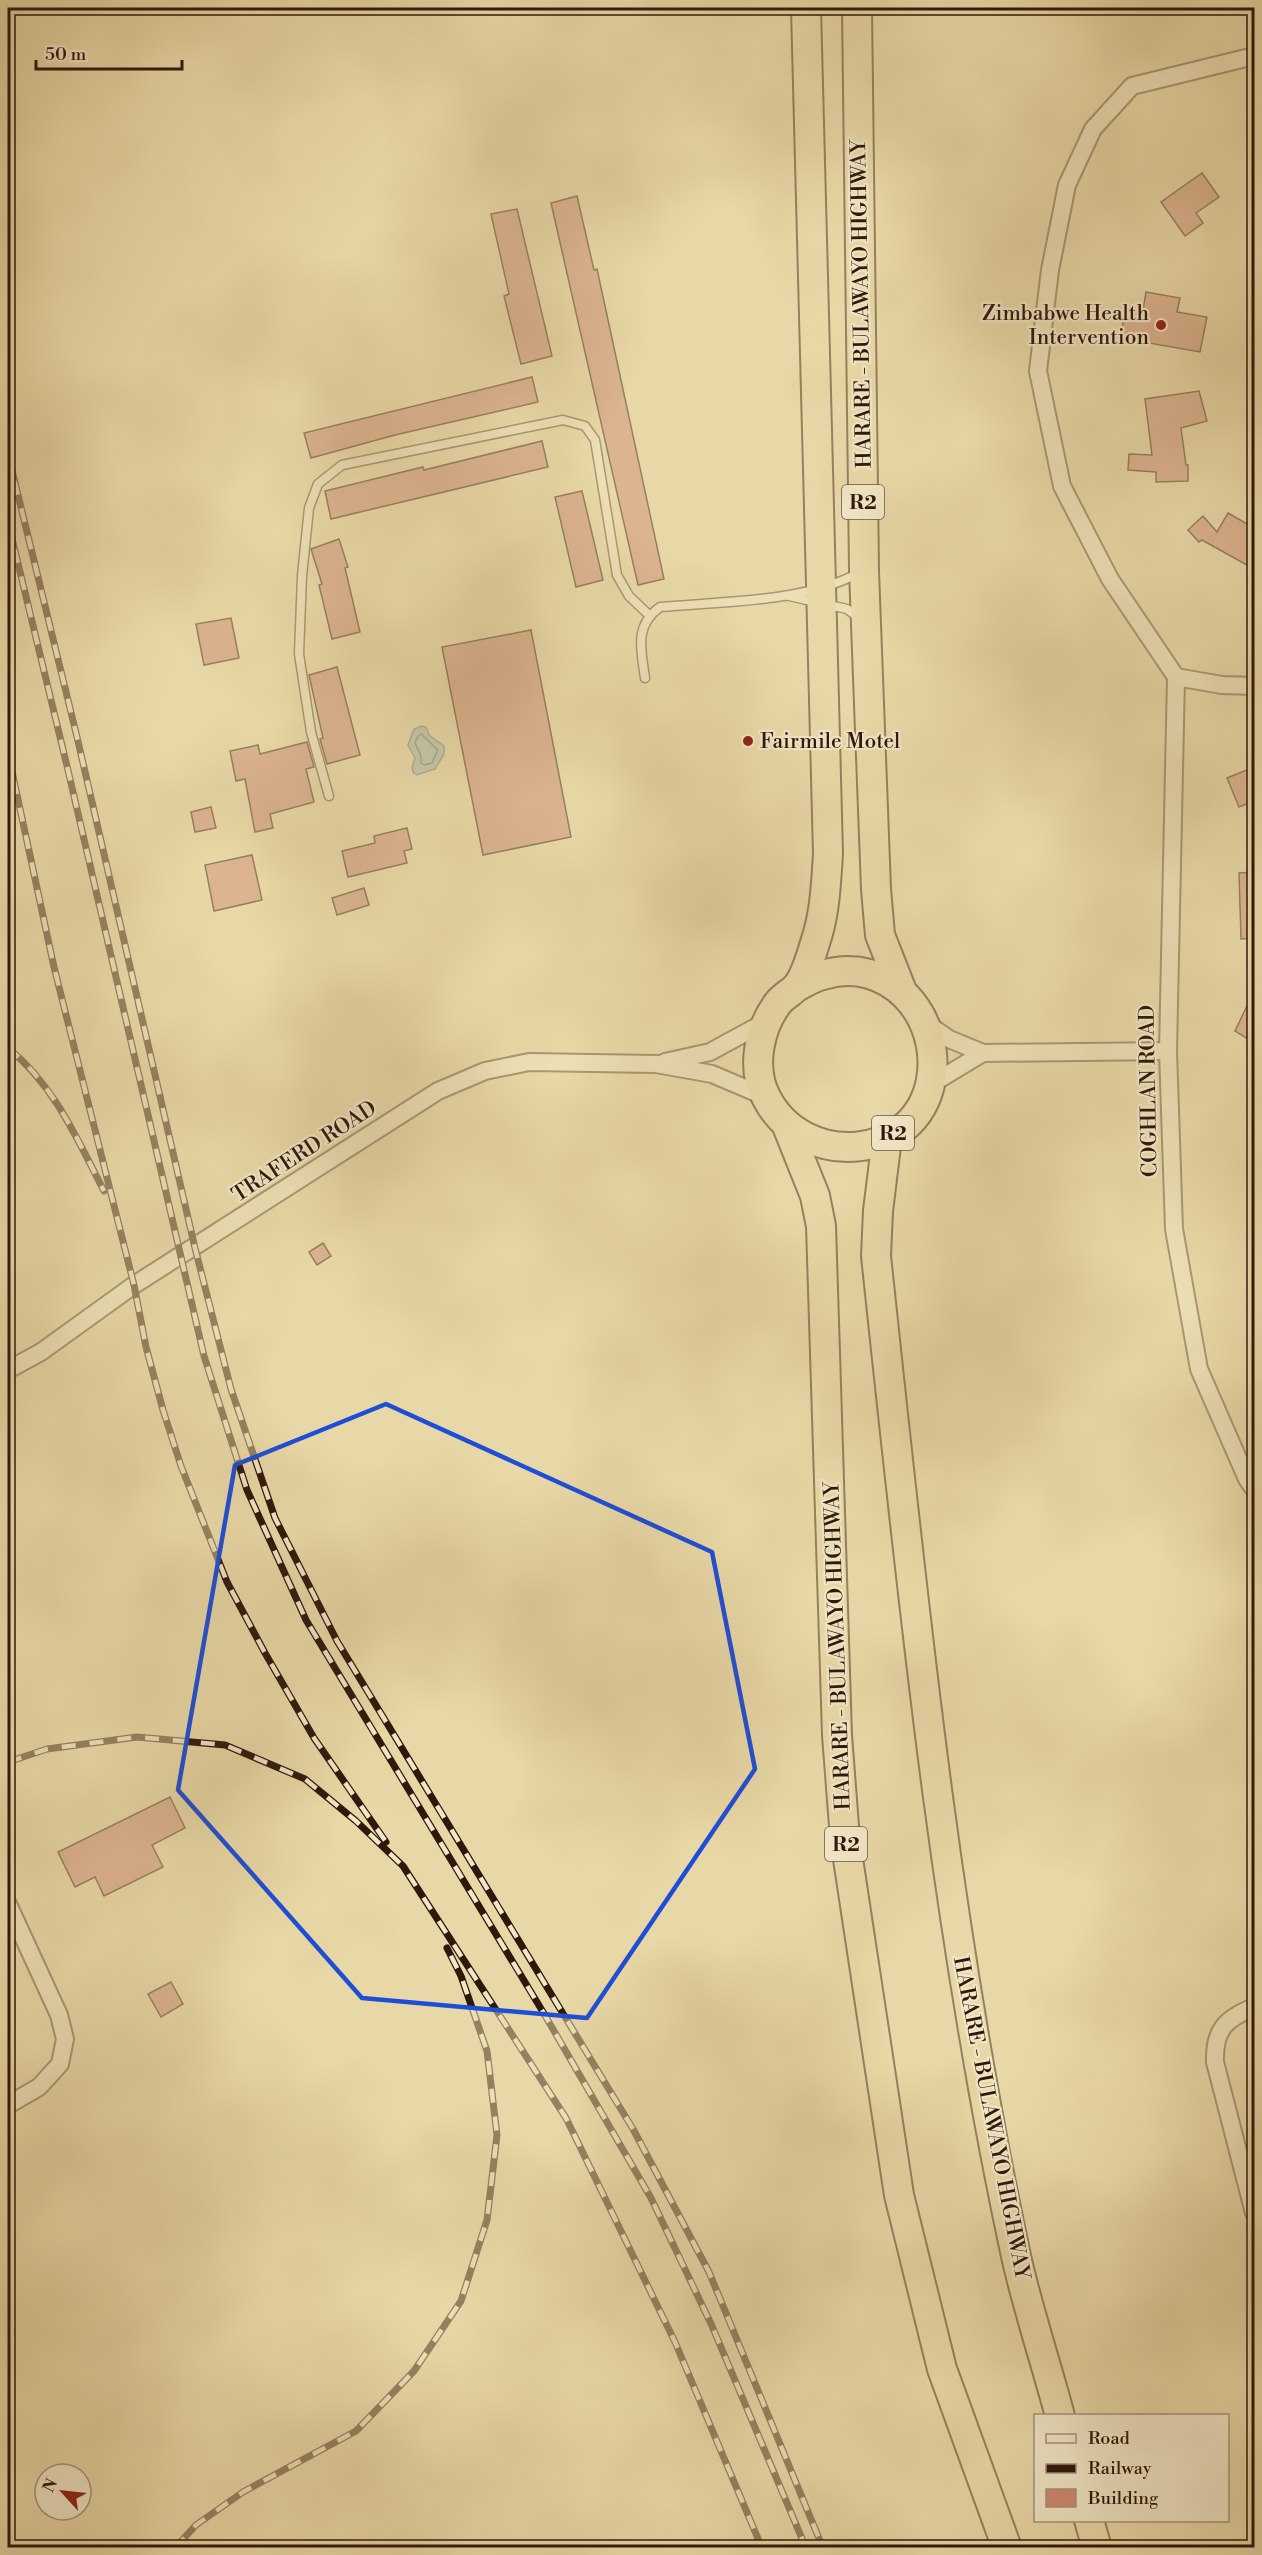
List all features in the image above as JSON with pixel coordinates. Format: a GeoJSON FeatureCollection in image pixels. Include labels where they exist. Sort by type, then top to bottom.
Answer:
{"type":"FeatureCollection","features":[{"type":"Feature","properties":{"kind":"highway","name":"HARARE - BULAWAYO HIGHWAY"},"geometry":{"type":"LineString","coordinates":[[798,986],[815,943],[825,906],[828,854],[806,8]]}},
{"type":"Feature","properties":{"kind":"highway","name":"HARARE - BULAWAYO HIGHWAY"},"geometry":{"type":"LineString","coordinates":[[857,8],[864,571],[876,889],[880,934],[902,991]]}},
{"type":"Feature","properties":{"kind":"highway","name":"HARARE - BULAWAYO HIGHWAY"},"geometry":{"type":"LineString","coordinates":[[787,1126],[810,1141],[835,1148],[861,1147],[887,1138],[906,1124],[920,1107],[930,1085],[934,1065],[932,1044],[926,1023],[916,1006],[902,991],[878,977],[851,972],[823,975],[798,986],[779,1001],[767,1021],[759,1046],[759,1072],[766,1097],[787,1126],[816,1196],[821,1226],[838,1746],[845,1839],[899,2195],[942,2368],[1006,2547]]}},
{"type":"Feature","properties":{"kind":"highway","name":"HARARE - BULAWAYO HIGHWAY"},"geometry":{"type":"LineString","coordinates":[[887,1138],[878,1211],[876,1256],[928,1730],[964,1980],[1010,2224],[1017,2258],[1060,2414]]}},
{"type":"Feature","properties":{"kind":"highway"},"geometry":{"type":"LineString","coordinates":[[1090,2522],[1097,2547]]}},
{"type":"Feature","properties":{"kind":"street"},"geometry":{"type":"LineString","coordinates":[[1254,56],[1132,86],[1093,129],[1067,185],[1050,270],[1038,371],[1062,486],[1110,579],[1176,677],[1222,685],[1254,686]]}},
{"type":"Feature","properties":{"kind":"street","name":"COGHLAN ROAD"},"geometry":{"type":"LineString","coordinates":[[1176,677],[1168,1051],[1174,1230],[1200,1369],[1247,1479],[1254,1489]]}},
{"type":"Feature","properties":{"kind":"street","name":"TRAFERD ROAD"},"geometry":{"type":"LineString","coordinates":[[656,1064],[710,1052],[767,1021]]}},
{"type":"Feature","properties":{"kind":"street"},"geometry":{"type":"LineString","coordinates":[[926,1023],[949,1039],[983,1053],[1168,1051]]}},
{"type":"Feature","properties":{"kind":"street"},"geometry":{"type":"LineString","coordinates":[[930,1085],[983,1053]]}},
{"type":"Feature","properties":{"kind":"street","name":"TRAFERD ROAD"},"geometry":{"type":"LineString","coordinates":[[8,1370],[41,1352],[134,1286],[438,1091],[485,1071],[529,1062],[656,1064],[712,1074],[766,1097]]}},
{"type":"Feature","properties":{"kind":"street"},"geometry":{"type":"LineString","coordinates":[[8,1904],[58,2015],[65,2039],[60,2064],[39,2086],[8,2105]]}},
{"type":"Feature","properties":{"kind":"street"},"geometry":{"type":"LineString","coordinates":[[1254,2007],[1239,2013],[1223,2027],[1214,2042],[1215,2062],[1254,2213]]}},
{"type":"Feature","properties":{"kind":"lane"},"geometry":{"type":"LineString","coordinates":[[329,796],[311,732],[299,654],[302,576],[309,508],[318,484],[342,465],[563,420],[585,426],[595,440],[617,575],[629,596],[649,615]]}},
{"type":"Feature","properties":{"kind":"lane"},"geometry":{"type":"LineString","coordinates":[[789,596],[821,595],[864,571]]}},
{"type":"Feature","properties":{"kind":"lane"},"geometry":{"type":"LineString","coordinates":[[645,678],[640,644],[641,632],[649,615],[660,606],[821,595],[848,609],[866,623]]}},
{"type":"Feature","properties":{"kind":"highlighted area"},"geometry":{"type":"Polygon","coordinates":[[[386,1404],[712,1552],[755,1769],[587,2018],[362,1998],[178,1790],[235,1465],[386,1404]]]}},
{"type":"Feature","properties":{"kind":"water"},"geometry":{"type":"Polygon","coordinates":[[[426,727],[429,735],[444,746],[444,754],[435,769],[417,775],[413,772],[412,767],[415,758],[408,745],[414,729],[426,727]]]}},
{"type":"Feature","properties":{"kind":"building"},"geometry":{"type":"Polygon","coordinates":[[[1202,173],[1219,197],[1196,213],[1203,223],[1185,236],[1161,202],[1202,173]]]}},
{"type":"Feature","properties":{"kind":"building"},"geometry":{"type":"Polygon","coordinates":[[[577,196],[594,270],[597,269],[664,579],[638,585],[551,203],[577,196]]]}},
{"type":"Feature","properties":{"kind":"building"},"geometry":{"type":"Polygon","coordinates":[[[517,209],[552,356],[521,364],[504,296],[509,294],[491,214],[517,209]]]}},
{"type":"Feature","properties":{"kind":"building"},"geometry":{"type":"Polygon","coordinates":[[[1146,292],[1180,298],[1177,312],[1207,317],[1200,352],[1120,338],[1126,307],[1143,310],[1146,292]]]}},
{"type":"Feature","properties":{"kind":"building"},"geometry":{"type":"Polygon","coordinates":[[[532,377],[538,402],[395,435],[311,458],[304,433],[532,377]]]}},
{"type":"Feature","properties":{"kind":"building"},"geometry":{"type":"Polygon","coordinates":[[[1199,391],[1207,421],[1181,428],[1186,465],[1188,465],[1188,481],[1156,482],[1156,472],[1128,470],[1129,454],[1152,455],[1145,399],[1199,391]]]}},
{"type":"Feature","properties":{"kind":"building"},"geometry":{"type":"Polygon","coordinates":[[[542,441],[548,467],[331,519],[325,491],[542,441]]]}},
{"type":"Feature","properties":{"kind":"building"},"geometry":{"type":"Polygon","coordinates":[[[582,491],[603,580],[576,587],[555,497],[582,491]]]}},
{"type":"Feature","properties":{"kind":"building"},"geometry":{"type":"Polygon","coordinates":[[[1228,513],[1254,528],[1254,569],[1202,540],[1199,542],[1188,530],[1203,516],[1217,532],[1228,513]]]}},
{"type":"Feature","properties":{"kind":"building"},"geometry":{"type":"Polygon","coordinates":[[[339,539],[348,567],[345,568],[360,632],[332,639],[319,585],[322,584],[311,549],[339,539]]]}},
{"type":"Feature","properties":{"kind":"building"},"geometry":{"type":"Polygon","coordinates":[[[231,618],[239,658],[204,665],[196,624],[231,618]]]}},
{"type":"Feature","properties":{"kind":"building"},"geometry":{"type":"Polygon","coordinates":[[[531,630],[571,837],[483,855],[442,647],[531,630]]]}},
{"type":"Feature","properties":{"kind":"building"},"geometry":{"type":"Polygon","coordinates":[[[337,667],[360,755],[327,764],[320,739],[323,738],[309,675],[337,667]]]}},
{"type":"Feature","properties":{"kind":"building"},"geometry":{"type":"Polygon","coordinates":[[[307,742],[314,767],[306,769],[314,802],[270,814],[273,828],[255,832],[245,779],[236,781],[230,751],[258,745],[260,754],[307,742]]]}},
{"type":"Feature","properties":{"kind":"building"},"geometry":{"type":"Polygon","coordinates":[[[1254,767],[1254,801],[1239,807],[1227,778],[1254,767]]]}},
{"type":"Feature","properties":{"kind":"building"},"geometry":{"type":"Polygon","coordinates":[[[211,807],[216,828],[195,832],[191,812],[211,807]]]}},
{"type":"Feature","properties":{"kind":"building"},"geometry":{"type":"Polygon","coordinates":[[[407,828],[412,849],[404,851],[407,863],[348,877],[342,851],[375,843],[374,836],[407,828]]]}},
{"type":"Feature","properties":{"kind":"building"},"geometry":{"type":"Polygon","coordinates":[[[252,855],[262,900],[214,911],[205,865],[252,855]]]}},
{"type":"Feature","properties":{"kind":"building"},"geometry":{"type":"Polygon","coordinates":[[[1254,872],[1254,938],[1241,939],[1239,873],[1254,872]]]}},
{"type":"Feature","properties":{"kind":"building"},"geometry":{"type":"Polygon","coordinates":[[[364,888],[369,905],[337,915],[332,898],[364,888]]]}},
{"type":"Feature","properties":{"kind":"building"},"geometry":{"type":"Polygon","coordinates":[[[1254,991],[1254,1043],[1235,1031],[1254,991]]]}},
{"type":"Feature","properties":{"kind":"building"},"geometry":{"type":"Polygon","coordinates":[[[323,1243],[331,1256],[317,1265],[309,1252],[323,1243]]]}},
{"type":"Feature","properties":{"kind":"building"},"geometry":{"type":"Polygon","coordinates":[[[170,1797],[185,1828],[152,1845],[163,1867],[104,1896],[95,1877],[75,1887],[58,1852],[170,1797]]]}},
{"type":"Feature","properties":{"kind":"building"},"geometry":{"type":"Polygon","coordinates":[[[171,1982],[183,2004],[161,2017],[148,1994],[171,1982]]]}},
{"type":"Feature","properties":{"kind":"railway"},"geometry":{"type":"LineString","coordinates":[[8,454],[77,737],[195,1248],[231,1389],[275,1518],[337,1641],[633,2129],[709,2272],[823,2548]]}},
{"type":"Feature","properties":{"kind":"railway"},"geometry":{"type":"LineString","coordinates":[[8,522],[204,1356],[247,1490],[306,1620],[543,2012],[651,2198],[712,2326],[806,2548]]}},
{"type":"Feature","properties":{"kind":"railway"},"geometry":{"type":"LineString","coordinates":[[8,753],[54,967],[134,1285],[146,1347],[181,1466],[227,1582],[265,1653],[314,1738],[386,1842]]}},
{"type":"Feature","properties":{"kind":"railway"},"geometry":{"type":"LineString","coordinates":[[8,1048],[25,1063],[52,1096],[104,1191]]}},
{"type":"Feature","properties":{"kind":"railway"},"geometry":{"type":"LineString","coordinates":[[8,1762],[47,1749],[137,1737],[225,1745],[305,1779],[356,1821],[403,1866],[566,2118],[675,2342],[762,2548]]}},
{"type":"Feature","properties":{"kind":"railway"},"geometry":{"type":"LineString","coordinates":[[175,2548],[196,2525],[243,2492],[356,2431],[414,2371],[461,2301],[487,2220],[497,2135],[487,2051],[461,1976],[447,1948]]}},
{"type":"Feature","properties":{"kind":"place","name":"Zimbabwe Health Intervention"},"geometry":{"type":"Point","coordinates":[1161,325]}},
{"type":"Feature","properties":{"kind":"place","name":"Fairmile Motel"},"geometry":{"type":"Point","coordinates":[748,741]}}]}
